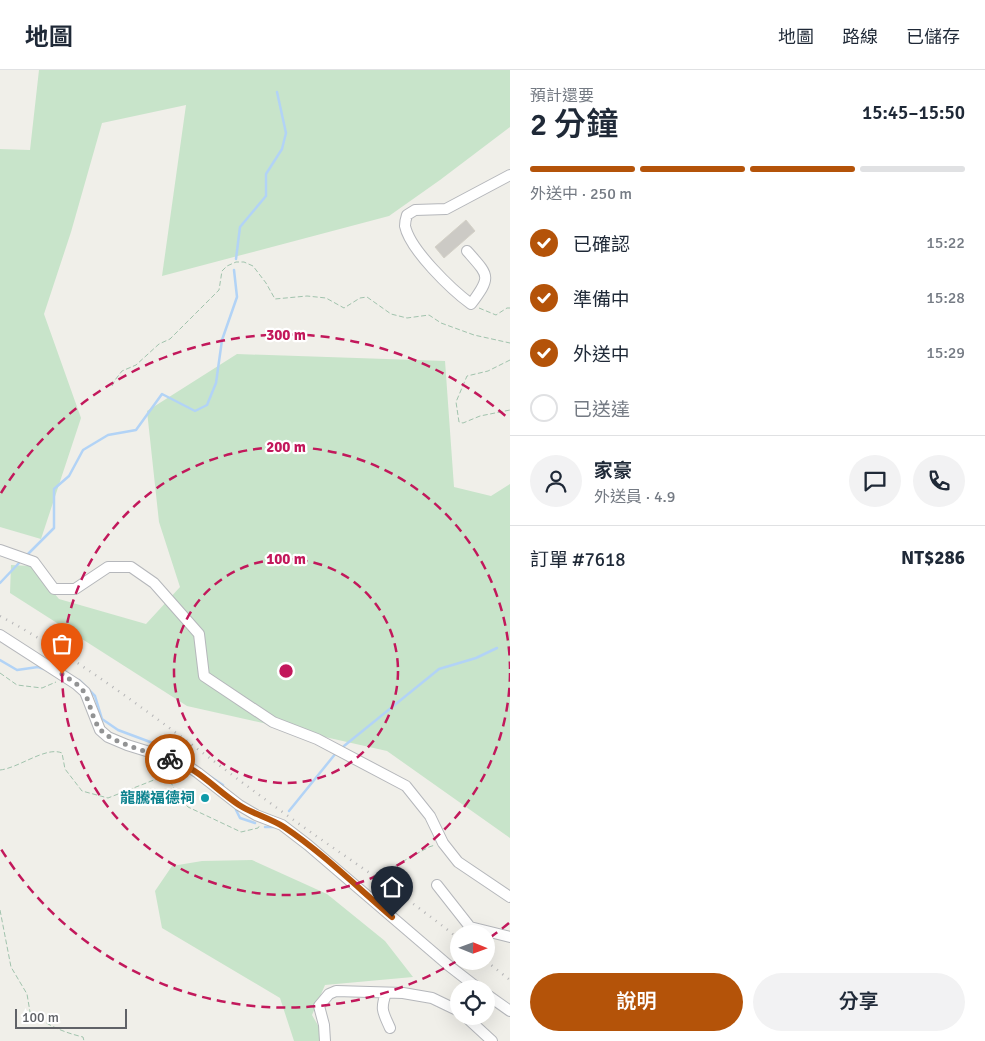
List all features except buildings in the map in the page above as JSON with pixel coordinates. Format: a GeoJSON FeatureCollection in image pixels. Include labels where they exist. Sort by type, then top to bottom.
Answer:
{"type":"FeatureCollection","features":[{"type":"Feature","properties":{"kind":"street"},"geometry":{"type":"LineString","coordinates":[[467,251],[484,270],[485,279],[484,286],[471,304],[456,292],[417,251],[405,226],[407,215],[415,210],[446,209],[510,175]]}},
{"type":"Feature","properties":{"kind":"street"},"geometry":{"type":"LineString","coordinates":[[0,550],[34,562],[54,589],[74,589],[108,567],[131,567],[154,583],[200,634],[204,676],[273,722],[317,739],[406,786],[430,816],[443,843],[458,862],[510,897]]}},
{"type":"Feature","properties":{"kind":"street"},"geometry":{"type":"LineString","coordinates":[[0,635],[66,677],[85,692],[100,730],[108,737],[182,762],[239,805],[282,825],[467,980]]}},
{"type":"Feature","properties":{"kind":"street"},"geometry":{"type":"LineString","coordinates":[[437,885],[470,927],[510,937]]}},
{"type":"Feature","properties":{"kind":"street"},"geometry":{"type":"LineString","coordinates":[[325,1041],[324,1025],[319,1006],[329,994],[336,991],[386,993],[432,998],[450,1007]]}},
{"type":"Feature","properties":{"kind":"street"},"geometry":{"type":"LineString","coordinates":[[386,993],[382,1011],[390,1028]]}},
{"type":"Feature","properties":{"kind":"street"},"geometry":{"type":"LineString","coordinates":[[495,1000],[510,1011]]}},
{"type":"Feature","properties":{"kind":"street"},"geometry":{"type":"LineString","coordinates":[[475,1025],[492,1041]]}},
{"type":"Feature","properties":{"kind":"path"},"geometry":{"type":"LineString","coordinates":[[112,386],[122,372],[136,365],[159,344],[170,339],[219,290],[222,272],[227,266],[236,262],[244,262],[253,266],[275,299],[307,296],[326,298],[344,308],[360,298],[367,297],[391,314],[408,318],[429,315],[474,335],[510,343]]}},
{"type":"Feature","properties":{"kind":"path"},"geometry":{"type":"LineString","coordinates":[[471,304],[496,315],[510,308]]}},
{"type":"Feature","properties":{"kind":"path"},"geometry":{"type":"LineString","coordinates":[[510,360],[488,371],[467,376],[456,402],[459,422],[463,423],[480,416],[510,410]]}},
{"type":"Feature","properties":{"kind":"path"},"geometry":{"type":"LineString","coordinates":[[0,673],[17,685],[42,688],[66,677]]}},
{"type":"Feature","properties":{"kind":"path"},"geometry":{"type":"LineString","coordinates":[[0,770],[8,769],[46,753],[56,751],[62,754],[65,769],[82,791],[108,798],[158,778],[170,781],[188,808],[240,832],[258,828],[264,818]]}},
{"type":"Feature","properties":{"kind":"path"},"geometry":{"type":"LineString","coordinates":[[389,868],[429,847],[443,843]]}},
{"type":"Feature","properties":{"kind":"path"},"geometry":{"type":"LineString","coordinates":[[0,910],[11,967],[27,994],[30,1012],[44,1023],[62,1032],[83,1037],[84,1041]]}},
{"type":"Feature","properties":{"kind":"green space"},"geometry":{"type":"Polygon","coordinates":[[[39,70],[510,70],[510,127],[389,216],[162,276],[186,105],[102,123],[71,232],[44,314],[81,418],[41,539],[0,527],[0,149],[30,150],[39,70]]]}},
{"type":"Feature","properties":{"kind":"green space"},"geometry":{"type":"Polygon","coordinates":[[[237,354],[445,361],[454,487],[491,496],[510,484],[510,838],[387,751],[187,706],[10,593],[11,565],[31,566],[59,599],[146,624],[180,587],[159,522],[147,411],[237,354]]]}},
{"type":"Feature","properties":{"kind":"green space"},"geometry":{"type":"Polygon","coordinates":[[[252,860],[327,894],[385,941],[413,977],[325,985],[312,1015],[327,1041],[294,1041],[280,998],[162,928],[155,891],[172,866],[202,861],[252,860]]]}},
{"type":"Feature","properties":{"kind":"waterway"},"geometry":{"type":"LineString","coordinates":[[236,259],[240,227],[266,196],[266,174],[282,149],[286,133],[277,92]]}},
{"type":"Feature","properties":{"kind":"waterway"},"geometry":{"type":"LineString","coordinates":[[28,554],[54,528],[54,489],[69,476],[83,450],[108,435],[136,430],[162,394],[195,411],[207,405],[216,383],[222,340],[237,297],[234,270]]}},
{"type":"Feature","properties":{"kind":"waterway"},"geometry":{"type":"LineString","coordinates":[[0,583],[19,563]]}},
{"type":"Feature","properties":{"kind":"waterway"},"geometry":{"type":"LineString","coordinates":[[344,746],[439,669],[476,658],[497,648]]}},
{"type":"Feature","properties":{"kind":"waterway"},"geometry":{"type":"LineString","coordinates":[[0,660],[17,670],[38,667],[44,669]]}},
{"type":"Feature","properties":{"kind":"waterway"},"geometry":{"type":"LineString","coordinates":[[79,680],[95,696],[102,719],[118,730],[177,752],[187,760]]}},
{"type":"Feature","properties":{"kind":"waterway"},"geometry":{"type":"LineString","coordinates":[[289,811],[336,753]]}},
{"type":"Feature","properties":{"kind":"waterway"},"geometry":{"type":"LineString","coordinates":[[208,775],[223,785]]}},
{"type":"Feature","properties":{"kind":"waterway"},"geometry":{"type":"LineString","coordinates":[[236,810],[240,818],[255,823]]}},
{"type":"Feature","properties":{"kind":"waterway"},"geometry":{"type":"LineString","coordinates":[[265,827],[274,827]]}},
{"type":"Feature","properties":{"kind":"railway"},"geometry":{"type":"LineString","coordinates":[[0,616],[37,637],[107,683],[450,932]]}},
{"type":"Feature","properties":{"kind":"railway"},"geometry":{"type":"LineString","coordinates":[[495,968],[510,980]]}},
{"type":"Feature","properties":{"kind":"way so far"},"geometry":{"type":"LineString","coordinates":[[62,674],[85,692],[100,730],[108,737],[170,759]]}},
{"type":"Feature","properties":{"kind":"place","name":"龍騰福德祠"},"geometry":{"type":"Point","coordinates":[205,798]}},
{"type":"Feature","properties":{"kind":"route"},"geometry":{"type":"LineString","coordinates":[[170,759],[182,762],[239,805],[256,815],[282,825],[392,917]]}}]}
